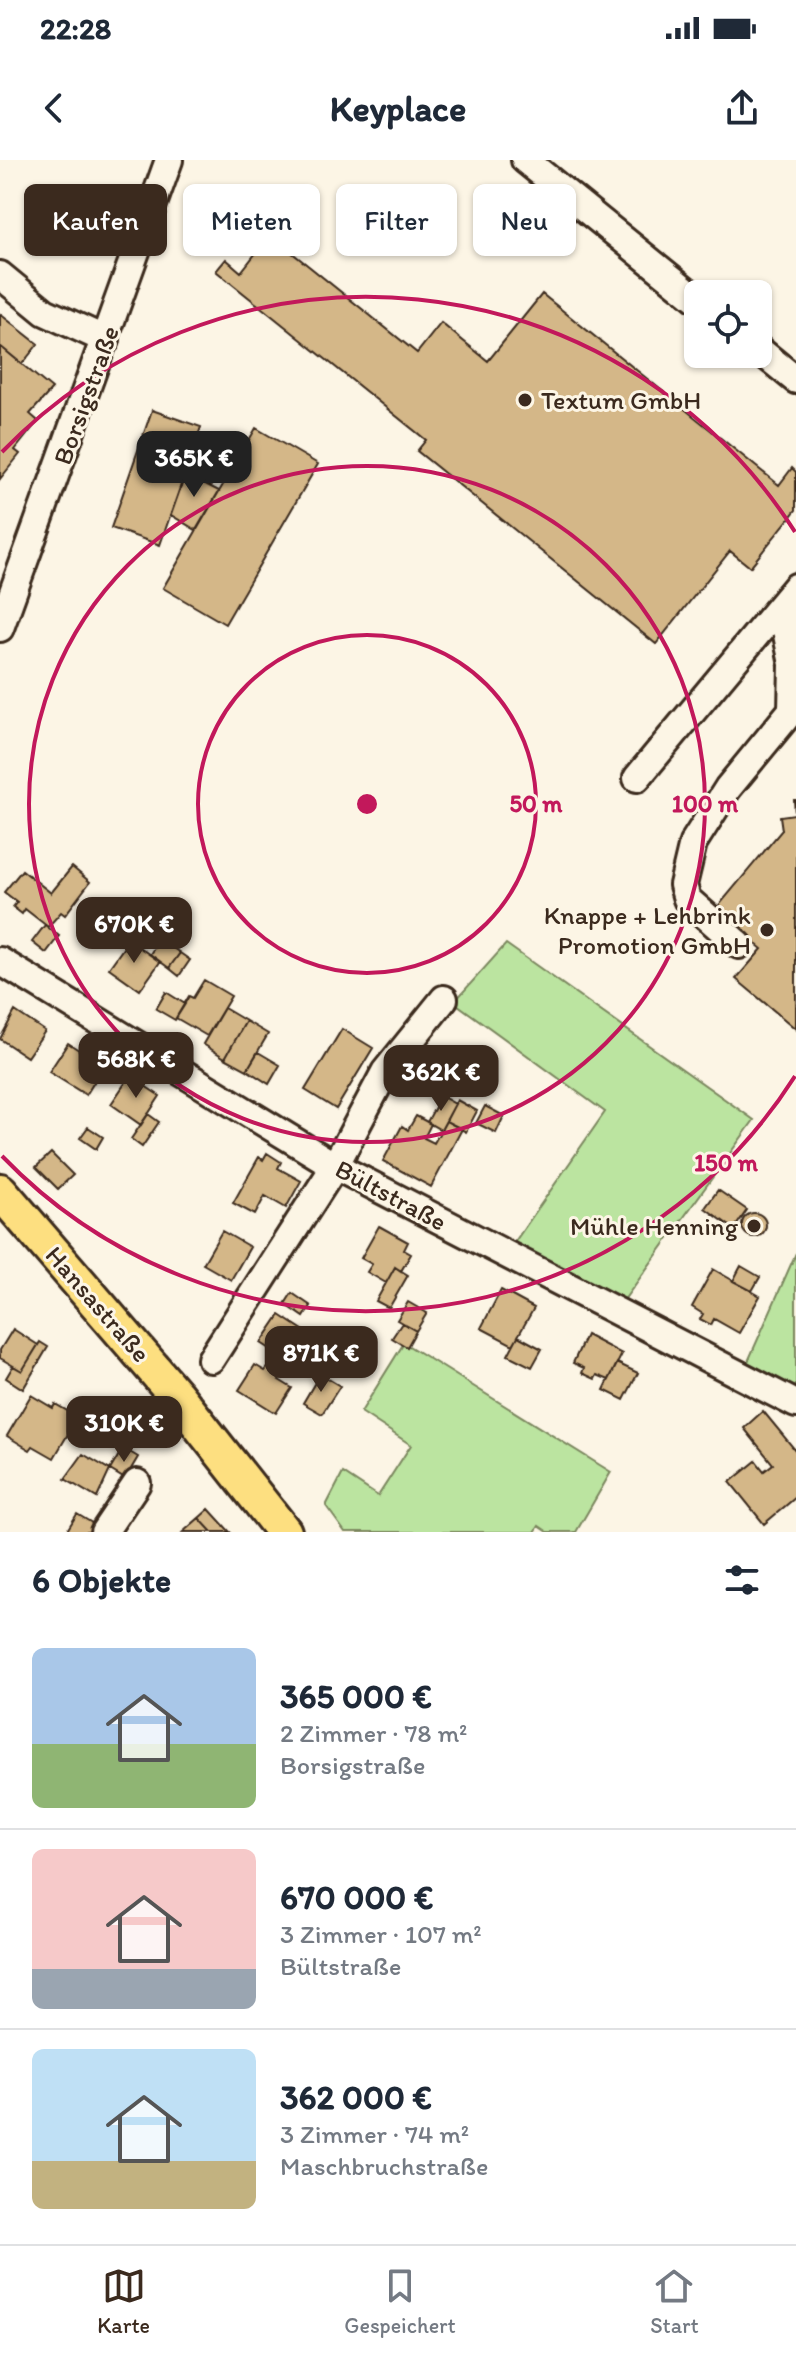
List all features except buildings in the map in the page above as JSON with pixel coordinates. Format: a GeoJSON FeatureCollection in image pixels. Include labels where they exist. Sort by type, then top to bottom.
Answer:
{"type":"FeatureCollection","features":[{"type":"Feature","properties":{"kind":"main road","name":"Hansastraße"},"geometry":{"type":"LineString","coordinates":[[0,1191],[176,1395],[284,1532]]}},
{"type":"Feature","properties":{"kind":"street","name":"Borsigstraße"},"geometry":{"type":"LineString","coordinates":[[0,628],[169,160]]}},
{"type":"Feature","properties":{"kind":"street"},"geometry":{"type":"LineString","coordinates":[[525,160],[684,289]]}},
{"type":"Feature","properties":{"kind":"street"},"geometry":{"type":"LineString","coordinates":[[0,275],[45,312],[106,340]]}},
{"type":"Feature","properties":{"kind":"street"},"geometry":{"type":"LineString","coordinates":[[772,360],[796,380]]}},
{"type":"Feature","properties":{"kind":"street"},"geometry":{"type":"LineString","coordinates":[[637,778],[789,596]]}},
{"type":"Feature","properties":{"kind":"street"},"geometry":{"type":"LineString","coordinates":[[739,945],[687,899],[683,885],[693,843],[728,788],[792,710],[789,596]]}},
{"type":"Feature","properties":{"kind":"street","name":"Bültstraße"},"geometry":{"type":"LineString","coordinates":[[0,961],[335,1166],[796,1404]]}},
{"type":"Feature","properties":{"kind":"street"},"geometry":{"type":"LineString","coordinates":[[211,1359],[335,1166],[385,1072],[444,999]]}},
{"type":"Feature","properties":{"kind":"street"},"geometry":{"type":"LineString","coordinates":[[104,1532],[137,1483]]}},
{"type":"Feature","properties":{"kind":"green space"},"geometry":{"type":"Polygon","coordinates":[[[506,944],[754,1120],[624,1300],[514,1243],[605,1112],[454,1002],[506,944]]]}},
{"type":"Feature","properties":{"kind":"green space"},"geometry":{"type":"Polygon","coordinates":[[[796,1253],[796,1390],[746,1366],[796,1253]]]}},
{"type":"Feature","properties":{"kind":"green space"},"geometry":{"type":"Polygon","coordinates":[[[404,1343],[611,1472],[576,1532],[548,1532],[539,1526],[535,1532],[345,1532],[326,1506],[343,1473],[378,1496],[411,1445],[361,1412],[404,1343]]]}},
{"type":"Feature","properties":{"kind":"place","name":"Textum GmbH"},"geometry":{"type":"Point","coordinates":[525,400]}},
{"type":"Feature","properties":{"kind":"place","name":"Knappe + Lehbrink Promotion GmbH"},"geometry":{"type":"Point","coordinates":[767,930]}},
{"type":"Feature","properties":{"kind":"place","name":"Mühle Henning"},"geometry":{"type":"Point","coordinates":[754,1226]}}]}
